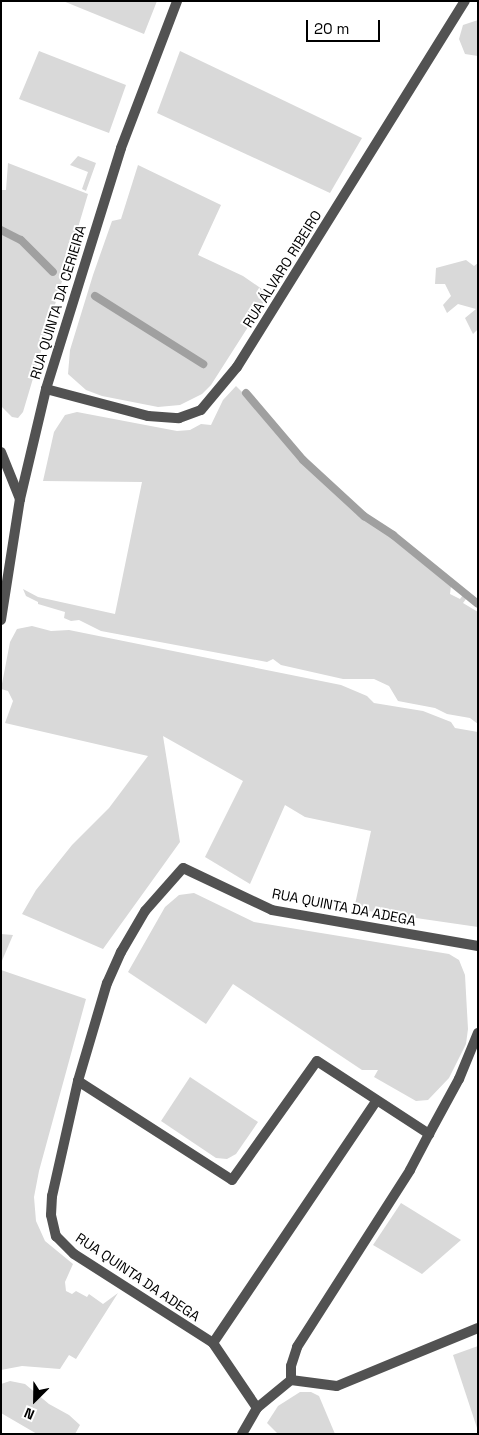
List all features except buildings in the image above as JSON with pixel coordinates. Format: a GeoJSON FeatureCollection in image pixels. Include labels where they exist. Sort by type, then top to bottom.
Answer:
{"type":"FeatureCollection","features":[{"type":"Feature","properties":{"kind":"street","name":"RUA QUINTA DA CERIEIRA"},"geometry":{"type":"LineString","coordinates":[[1,620],[20,499],[46,389],[121,148],[177,1]]}},
{"type":"Feature","properties":{"kind":"street","name":"RUA ÁLVARO RIBEIRO"},"geometry":{"type":"LineString","coordinates":[[46,389],[148,416],[179,418],[201,410],[237,367],[465,1]]}},
{"type":"Feature","properties":{"kind":"street"},"geometry":{"type":"LineString","coordinates":[[1,452],[20,499]]}},
{"type":"Feature","properties":{"kind":"street","name":"RUA QUINTA DA ADEGA"},"geometry":{"type":"LineString","coordinates":[[213,1343],[74,1254],[56,1236],[51,1215],[52,1196],[78,1081],[107,983],[121,952],[145,911],[183,868],[272,910],[478,946]]}},
{"type":"Feature","properties":{"kind":"street"},"geometry":{"type":"LineString","coordinates":[[291,1380],[291,1366],[297,1347],[410,1170],[458,1079],[478,1033]]}},
{"type":"Feature","properties":{"kind":"street"},"geometry":{"type":"LineString","coordinates":[[78,1081],[232,1180],[317,1061],[429,1134]]}},
{"type":"Feature","properties":{"kind":"street"},"geometry":{"type":"LineString","coordinates":[[257,1408],[213,1343],[376,1101]]}},
{"type":"Feature","properties":{"kind":"street"},"geometry":{"type":"LineString","coordinates":[[242,1434],[257,1408],[291,1380],[337,1386],[478,1328]]}},
{"type":"Feature","properties":{"kind":"shaded area"},"geometry":{"type":"Polygon","coordinates":[[[63,1],[157,1],[144,34],[63,1]]]}},
{"type":"Feature","properties":{"kind":"shaded area"},"geometry":{"type":"Polygon","coordinates":[[[478,20],[478,56],[465,54],[459,39],[463,25],[478,20]]]}},
{"type":"Feature","properties":{"kind":"shaded area"},"geometry":{"type":"Polygon","coordinates":[[[39,51],[126,85],[109,133],[19,99],[39,51]]]}},
{"type":"Feature","properties":{"kind":"shaded area"},"geometry":{"type":"Polygon","coordinates":[[[180,51],[362,138],[330,193],[157,113],[180,51]]]}},
{"type":"Feature","properties":{"kind":"shaded area"},"geometry":{"type":"Polygon","coordinates":[[[78,156],[96,163],[86,191],[82,189],[88,172],[70,165],[78,156]]]}},
{"type":"Feature","properties":{"kind":"shaded area"},"geometry":{"type":"Polygon","coordinates":[[[8,163],[88,194],[23,412],[18,418],[12,417],[1,406],[1,190],[6,190],[8,163]]]}},
{"type":"Feature","properties":{"kind":"shaded area"},"geometry":{"type":"Polygon","coordinates":[[[138,165],[221,205],[198,255],[243,276],[269,294],[211,385],[202,394],[180,405],[158,407],[102,396],[86,390],[68,374],[70,350],[93,275],[112,221],[121,219],[138,165]]]}},
{"type":"Feature","properties":{"kind":"shaded area"},"geometry":{"type":"Polygon","coordinates":[[[466,260],[474,266],[478,263],[478,329],[473,334],[465,318],[476,309],[458,304],[447,313],[443,305],[451,296],[445,284],[435,284],[436,268],[466,260]]]}},
{"type":"Feature","properties":{"kind":"shaded area"},"geometry":{"type":"Polygon","coordinates":[[[236,386],[277,427],[303,460],[364,516],[393,535],[454,585],[451,586],[450,594],[460,599],[463,595],[466,599],[463,603],[478,612],[478,724],[470,718],[447,714],[435,708],[398,701],[389,686],[374,679],[343,679],[281,665],[273,659],[267,662],[101,631],[79,620],[71,621],[64,618],[65,612],[38,604],[38,602],[26,596],[23,589],[38,597],[115,614],[142,482],[43,481],[54,432],[65,415],[77,412],[177,431],[190,430],[201,424],[211,425],[223,400],[236,386]]]}},
{"type":"Feature","properties":{"kind":"shaded area"},"geometry":{"type":"Polygon","coordinates":[[[32,626],[51,631],[69,630],[341,685],[367,696],[374,703],[423,711],[451,722],[455,728],[478,732],[478,927],[354,909],[371,831],[305,817],[285,805],[250,884],[205,857],[243,781],[163,736],[180,842],[103,949],[22,914],[36,890],[72,845],[109,808],[148,756],[5,723],[13,701],[8,691],[1,689],[10,642],[17,629],[32,626]]]}},
{"type":"Feature","properties":{"kind":"shaded area"},"geometry":{"type":"Polygon","coordinates":[[[194,893],[254,922],[449,954],[459,960],[465,975],[468,1029],[466,1044],[449,1078],[428,1100],[416,1101],[374,1077],[378,1070],[362,1070],[233,984],[206,1024],[128,972],[165,907],[179,895],[194,893]]]}},
{"type":"Feature","properties":{"kind":"shaded area"},"geometry":{"type":"Polygon","coordinates":[[[1,934],[13,935],[1,963],[1,934]]]}},
{"type":"Feature","properties":{"kind":"shaded area"},"geometry":{"type":"Polygon","coordinates":[[[1,970],[86,999],[39,1171],[34,1197],[36,1221],[45,1241],[73,1264],[65,1282],[66,1291],[72,1294],[76,1291],[87,1297],[89,1294],[103,1304],[118,1293],[76,1359],[69,1355],[60,1369],[22,1366],[1,1370],[1,970]]]}},
{"type":"Feature","properties":{"kind":"shaded area"},"geometry":{"type":"Polygon","coordinates":[[[190,1077],[258,1122],[236,1154],[227,1159],[216,1158],[161,1121],[190,1077]]]}},
{"type":"Feature","properties":{"kind":"shaded area"},"geometry":{"type":"Polygon","coordinates":[[[401,1203],[461,1240],[422,1274],[373,1245],[401,1203]]]}},
{"type":"Feature","properties":{"kind":"shaded area"},"geometry":{"type":"Polygon","coordinates":[[[478,1346],[478,1431],[453,1355],[478,1346]]]}},
{"type":"Feature","properties":{"kind":"shaded area"},"geometry":{"type":"Polygon","coordinates":[[[10,1381],[25,1384],[49,1404],[69,1415],[80,1425],[75,1434],[37,1434],[1,1413],[1,1384],[10,1381]]]}},
{"type":"Feature","properties":{"kind":"shaded area"},"geometry":{"type":"Polygon","coordinates":[[[300,1392],[311,1392],[319,1396],[335,1434],[278,1434],[267,1423],[278,1406],[300,1392]]]}},
{"type":"Feature","properties":{"kind":"waterway"},"geometry":{"type":"LineString","coordinates":[[1,230],[21,240],[53,272]]}},
{"type":"Feature","properties":{"kind":"waterway"},"geometry":{"type":"LineString","coordinates":[[95,296],[203,364]]}},
{"type":"Feature","properties":{"kind":"waterway"},"geometry":{"type":"LineString","coordinates":[[246,393],[303,460],[364,516],[393,535],[478,604]]}}]}
